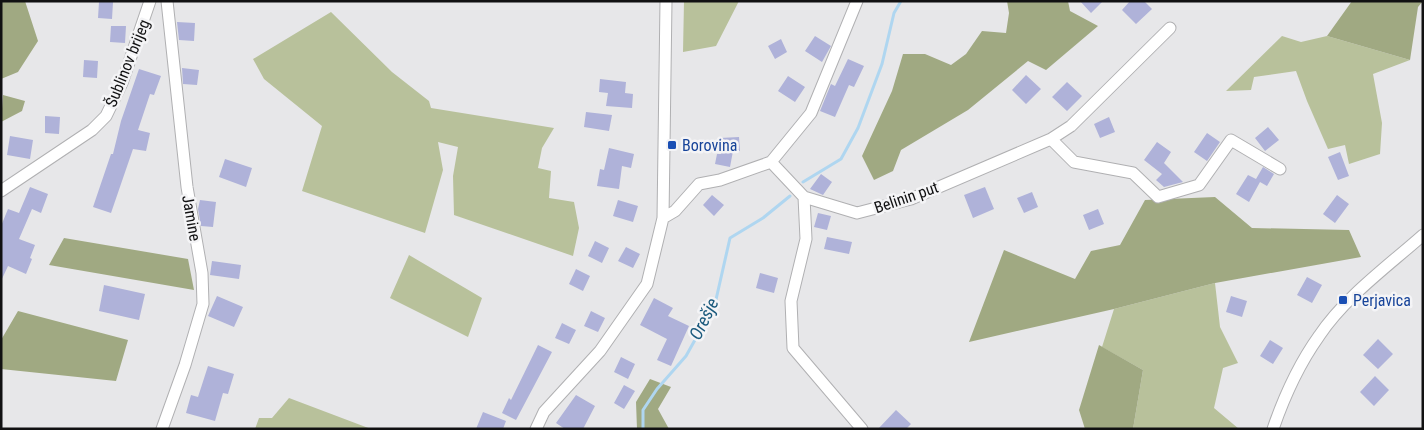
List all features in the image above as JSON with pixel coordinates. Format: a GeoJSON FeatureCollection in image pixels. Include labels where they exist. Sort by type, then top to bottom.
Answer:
{"type":"FeatureCollection","features":[{"type":"Feature","properties":{"kind":"street","name":"Šublinov brijeg"},"geometry":{"type":"LineString","coordinates":[[1,191],[92,130],[106,116],[122,83],[150,1]]}},
{"type":"Feature","properties":{"kind":"street","name":"Jamine"},"geometry":{"type":"LineString","coordinates":[[162,429],[185,365],[203,304],[202,273],[187,187],[167,1]]}},
{"type":"Feature","properties":{"kind":"street"},"geometry":{"type":"LineString","coordinates":[[536,429],[544,412],[600,351],[647,284],[663,218],[666,1]]}},
{"type":"Feature","properties":{"kind":"street"},"geometry":{"type":"LineString","coordinates":[[663,218],[675,211],[699,184],[720,180],[771,162],[811,113],[857,1]]}},
{"type":"Feature","properties":{"kind":"street","name":"Belinin put"},"geometry":{"type":"LineString","coordinates":[[804,197],[857,212],[911,199],[1051,139],[1071,126],[1170,28]]}},
{"type":"Feature","properties":{"kind":"street"},"geometry":{"type":"LineString","coordinates":[[1051,139],[1074,162],[1133,173],[1158,197],[1198,185],[1231,140],[1280,169]]}},
{"type":"Feature","properties":{"kind":"street"},"geometry":{"type":"LineString","coordinates":[[771,162],[804,197],[806,239],[791,301],[793,348],[862,429]]}},
{"type":"Feature","properties":{"kind":"street"},"geometry":{"type":"LineString","coordinates":[[1273,429],[1296,374],[1319,335],[1344,306],[1423,234]]}},
{"type":"Feature","properties":{"kind":"green space"},"geometry":{"type":"Polygon","coordinates":[[[1,1],[25,1],[38,41],[18,72],[1,79],[1,1]]]}},
{"type":"Feature","properties":{"kind":"green space"},"geometry":{"type":"Polygon","coordinates":[[[684,1],[739,1],[716,46],[683,52],[684,1]]]}},
{"type":"Feature","properties":{"kind":"green space"},"geometry":{"type":"Polygon","coordinates":[[[1007,1],[1068,1],[1070,11],[1098,26],[1046,70],[1028,61],[968,110],[901,150],[893,171],[874,180],[862,156],[892,91],[903,54],[925,54],[951,65],[966,54],[982,31],[1006,33],[1009,13],[1007,1]]]}},
{"type":"Feature","properties":{"kind":"green space"},"geometry":{"type":"Polygon","coordinates":[[[1352,1],[1423,1],[1418,7],[1410,60],[1327,36],[1352,1]]]}},
{"type":"Feature","properties":{"kind":"green space"},"geometry":{"type":"Polygon","coordinates":[[[331,12],[392,72],[429,101],[431,108],[554,128],[542,148],[538,168],[551,171],[549,198],[574,202],[579,228],[573,256],[454,215],[453,176],[458,147],[438,142],[443,170],[425,233],[302,191],[322,126],[264,79],[253,59],[331,12]]]}},
{"type":"Feature","properties":{"kind":"green space"},"geometry":{"type":"Polygon","coordinates":[[[1282,36],[1301,42],[1327,36],[1410,60],[1373,74],[1382,123],[1380,154],[1349,164],[1345,145],[1328,149],[1296,71],[1254,77],[1251,90],[1226,91],[1282,36]]]}},
{"type":"Feature","properties":{"kind":"green space"},"geometry":{"type":"Polygon","coordinates":[[[3,95],[25,101],[22,111],[1,122],[3,95]]]}},
{"type":"Feature","properties":{"kind":"green space"},"geometry":{"type":"Polygon","coordinates":[[[1215,197],[1252,228],[1349,230],[1361,257],[1215,283],[1114,309],[969,342],[1004,250],[1075,279],[1091,251],[1120,245],[1145,200],[1215,197]]]}},
{"type":"Feature","properties":{"kind":"green space"},"geometry":{"type":"Polygon","coordinates":[[[64,238],[188,259],[194,290],[49,265],[64,238]]]}},
{"type":"Feature","properties":{"kind":"green space"},"geometry":{"type":"Polygon","coordinates":[[[409,255],[482,298],[468,337],[390,298],[409,255]]]}},
{"type":"Feature","properties":{"kind":"green space"},"geometry":{"type":"Polygon","coordinates":[[[1215,283],[1220,327],[1238,363],[1223,368],[1214,408],[1239,429],[1133,429],[1143,370],[1102,347],[1114,309],[1215,283]]]}},
{"type":"Feature","properties":{"kind":"green space"},"geometry":{"type":"Polygon","coordinates":[[[18,311],[128,340],[116,381],[1,369],[1,340],[18,311]]]}},
{"type":"Feature","properties":{"kind":"green space"},"geometry":{"type":"Polygon","coordinates":[[[1099,345],[1143,370],[1133,429],[1085,429],[1079,410],[1099,345]]]}},
{"type":"Feature","properties":{"kind":"green space"},"geometry":{"type":"Polygon","coordinates":[[[650,379],[671,387],[658,409],[669,429],[637,429],[636,402],[650,379]]]}},
{"type":"Feature","properties":{"kind":"green space"},"geometry":{"type":"Polygon","coordinates":[[[289,398],[371,429],[255,429],[259,418],[272,418],[289,398]]]}},
{"type":"Feature","properties":{"kind":"building"},"geometry":{"type":"Polygon","coordinates":[[[1080,1],[1103,1],[1091,13],[1080,1]]]}},
{"type":"Feature","properties":{"kind":"building"},"geometry":{"type":"Polygon","coordinates":[[[1130,1],[1144,1],[1152,9],[1136,24],[1122,10],[1130,1]]]}},
{"type":"Feature","properties":{"kind":"building"},"geometry":{"type":"Polygon","coordinates":[[[99,2],[113,2],[112,19],[98,18],[99,2]]]}},
{"type":"Feature","properties":{"kind":"building"},"geometry":{"type":"Polygon","coordinates":[[[177,22],[195,23],[194,41],[179,40],[177,22]]]}},
{"type":"Feature","properties":{"kind":"building"},"geometry":{"type":"Polygon","coordinates":[[[111,26],[126,26],[125,43],[110,42],[111,26]]]}},
{"type":"Feature","properties":{"kind":"building"},"geometry":{"type":"Polygon","coordinates":[[[815,36],[831,46],[822,62],[805,51],[815,36]]]}},
{"type":"Feature","properties":{"kind":"building"},"geometry":{"type":"Polygon","coordinates":[[[781,39],[787,52],[775,59],[768,46],[781,39]]]}},
{"type":"Feature","properties":{"kind":"building"},"geometry":{"type":"Polygon","coordinates":[[[848,59],[864,66],[854,87],[849,85],[835,117],[820,111],[831,84],[835,86],[848,59]]]}},
{"type":"Feature","properties":{"kind":"building"},"geometry":{"type":"Polygon","coordinates":[[[84,60],[98,61],[97,78],[83,77],[84,60]]]}},
{"type":"Feature","properties":{"kind":"building"},"geometry":{"type":"Polygon","coordinates":[[[182,68],[199,70],[197,85],[183,84],[182,68]]]}},
{"type":"Feature","properties":{"kind":"building"},"geometry":{"type":"Polygon","coordinates":[[[139,69],[161,76],[154,95],[150,94],[138,130],[150,133],[146,151],[133,149],[111,213],[93,207],[111,154],[113,154],[121,121],[139,69]]]}},
{"type":"Feature","properties":{"kind":"building"},"geometry":{"type":"Polygon","coordinates":[[[1026,75],[1041,89],[1026,104],[1012,90],[1026,75]]]}},
{"type":"Feature","properties":{"kind":"building"},"geometry":{"type":"Polygon","coordinates":[[[788,76],[805,87],[795,102],[778,91],[788,76]]]}},
{"type":"Feature","properties":{"kind":"building"},"geometry":{"type":"Polygon","coordinates":[[[600,79],[626,82],[625,93],[633,94],[632,108],[606,106],[608,93],[599,92],[600,79]]]}},
{"type":"Feature","properties":{"kind":"building"},"geometry":{"type":"Polygon","coordinates":[[[1067,82],[1082,96],[1067,111],[1052,97],[1067,82]]]}},
{"type":"Feature","properties":{"kind":"building"},"geometry":{"type":"Polygon","coordinates":[[[586,112],[612,115],[609,131],[584,127],[586,112]]]}},
{"type":"Feature","properties":{"kind":"building"},"geometry":{"type":"Polygon","coordinates":[[[45,116],[60,117],[59,134],[45,133],[45,116]]]}},
{"type":"Feature","properties":{"kind":"building"},"geometry":{"type":"Polygon","coordinates":[[[1109,117],[1115,132],[1100,138],[1094,124],[1109,117]]]}},
{"type":"Feature","properties":{"kind":"building"},"geometry":{"type":"Polygon","coordinates":[[[1268,127],[1279,140],[1265,151],[1255,138],[1268,127]]]}},
{"type":"Feature","properties":{"kind":"building"},"geometry":{"type":"Polygon","coordinates":[[[1207,133],[1220,142],[1207,161],[1194,152],[1207,133]]]}},
{"type":"Feature","properties":{"kind":"building"},"geometry":{"type":"Polygon","coordinates":[[[10,136],[33,140],[30,159],[7,155],[10,136]]]}},
{"type":"Feature","properties":{"kind":"building"},"geometry":{"type":"Polygon","coordinates":[[[739,137],[740,151],[733,151],[730,167],[715,164],[717,154],[721,154],[720,138],[739,137]]]}},
{"type":"Feature","properties":{"kind":"building"},"geometry":{"type":"Polygon","coordinates":[[[1157,142],[1171,152],[1164,163],[1183,182],[1164,187],[1156,180],[1162,174],[1144,160],[1157,142]]]}},
{"type":"Feature","properties":{"kind":"building"},"geometry":{"type":"Polygon","coordinates":[[[609,148],[634,154],[631,168],[622,166],[619,189],[597,186],[600,169],[604,170],[609,148]]]}},
{"type":"Feature","properties":{"kind":"building"},"geometry":{"type":"Polygon","coordinates":[[[1340,152],[1349,176],[1338,180],[1328,157],[1340,152]]]}},
{"type":"Feature","properties":{"kind":"building"},"geometry":{"type":"Polygon","coordinates":[[[225,159],[252,168],[246,187],[219,177],[225,159]]]}},
{"type":"Feature","properties":{"kind":"building"},"geometry":{"type":"Polygon","coordinates":[[[1263,167],[1274,174],[1267,186],[1260,182],[1249,202],[1236,194],[1248,175],[1256,179],[1263,167]]]}},
{"type":"Feature","properties":{"kind":"building"},"geometry":{"type":"Polygon","coordinates":[[[821,174],[832,182],[823,195],[810,189],[821,174]]]}},
{"type":"Feature","properties":{"kind":"building"},"geometry":{"type":"Polygon","coordinates":[[[30,187],[48,194],[41,213],[32,209],[19,239],[35,245],[30,258],[32,259],[26,274],[8,266],[1,281],[1,226],[8,209],[19,213],[30,187]]]}},
{"type":"Feature","properties":{"kind":"building"},"geometry":{"type":"Polygon","coordinates":[[[985,187],[994,209],[973,218],[964,195],[985,187]]]}},
{"type":"Feature","properties":{"kind":"building"},"geometry":{"type":"Polygon","coordinates":[[[1032,192],[1038,207],[1024,213],[1017,198],[1032,192]]]}},
{"type":"Feature","properties":{"kind":"building"},"geometry":{"type":"Polygon","coordinates":[[[712,195],[724,205],[714,216],[703,205],[712,195]]]}},
{"type":"Feature","properties":{"kind":"building"},"geometry":{"type":"Polygon","coordinates":[[[1337,195],[1349,204],[1335,223],[1323,214],[1337,195]]]}},
{"type":"Feature","properties":{"kind":"building"},"geometry":{"type":"Polygon","coordinates":[[[200,200],[216,202],[213,227],[201,226],[198,209],[200,200]]]}},
{"type":"Feature","properties":{"kind":"building"},"geometry":{"type":"Polygon","coordinates":[[[618,200],[638,206],[633,222],[613,216],[618,200]]]}},
{"type":"Feature","properties":{"kind":"building"},"geometry":{"type":"Polygon","coordinates":[[[1098,209],[1104,224],[1089,230],[1083,215],[1098,209]]]}},
{"type":"Feature","properties":{"kind":"building"},"geometry":{"type":"Polygon","coordinates":[[[818,213],[831,216],[827,230],[814,227],[818,213]]]}},
{"type":"Feature","properties":{"kind":"building"},"geometry":{"type":"Polygon","coordinates":[[[827,237],[852,242],[849,254],[824,249],[827,237]]]}},
{"type":"Feature","properties":{"kind":"building"},"geometry":{"type":"Polygon","coordinates":[[[595,241],[609,248],[602,263],[588,256],[595,241]]]}},
{"type":"Feature","properties":{"kind":"building"},"geometry":{"type":"Polygon","coordinates":[[[626,247],[640,254],[633,268],[618,261],[626,247]]]}},
{"type":"Feature","properties":{"kind":"building"},"geometry":{"type":"Polygon","coordinates":[[[212,261],[241,265],[239,279],[210,275],[212,261]]]}},
{"type":"Feature","properties":{"kind":"building"},"geometry":{"type":"Polygon","coordinates":[[[576,269],[590,276],[583,291],[569,284],[576,269]]]}},
{"type":"Feature","properties":{"kind":"building"},"geometry":{"type":"Polygon","coordinates":[[[760,273],[778,278],[774,293],[756,288],[760,273]]]}},
{"type":"Feature","properties":{"kind":"building"},"geometry":{"type":"Polygon","coordinates":[[[1307,277],[1322,285],[1312,303],[1297,295],[1307,277]]]}},
{"type":"Feature","properties":{"kind":"building"},"geometry":{"type":"Polygon","coordinates":[[[104,285],[145,294],[139,320],[99,311],[104,285]]]}},
{"type":"Feature","properties":{"kind":"building"},"geometry":{"type":"Polygon","coordinates":[[[217,296],[243,307],[234,327],[208,316],[217,296]]]}},
{"type":"Feature","properties":{"kind":"building"},"geometry":{"type":"Polygon","coordinates":[[[1231,296],[1247,301],[1242,317],[1226,312],[1231,296]]]}},
{"type":"Feature","properties":{"kind":"building"},"geometry":{"type":"Polygon","coordinates":[[[654,298],[673,308],[668,316],[689,326],[671,366],[657,360],[667,339],[640,325],[654,298]]]}},
{"type":"Feature","properties":{"kind":"building"},"geometry":{"type":"Polygon","coordinates":[[[591,311],[605,318],[598,332],[584,326],[591,311]]]}},
{"type":"Feature","properties":{"kind":"building"},"geometry":{"type":"Polygon","coordinates":[[[562,323],[576,330],[569,344],[555,338],[562,323]]]}},
{"type":"Feature","properties":{"kind":"building"},"geometry":{"type":"Polygon","coordinates":[[[1378,339],[1393,354],[1378,369],[1363,355],[1378,339]]]}},
{"type":"Feature","properties":{"kind":"building"},"geometry":{"type":"Polygon","coordinates":[[[1270,340],[1283,348],[1273,364],[1260,356],[1270,340]]]}},
{"type":"Feature","properties":{"kind":"building"},"geometry":{"type":"Polygon","coordinates":[[[538,345],[552,352],[516,420],[502,413],[509,398],[511,400],[538,345]]]}},
{"type":"Feature","properties":{"kind":"building"},"geometry":{"type":"Polygon","coordinates":[[[621,357],[635,364],[628,379],[614,372],[621,357]]]}},
{"type":"Feature","properties":{"kind":"building"},"geometry":{"type":"Polygon","coordinates":[[[208,366],[234,374],[228,394],[223,393],[215,421],[186,413],[191,395],[198,397],[208,366]]]}},
{"type":"Feature","properties":{"kind":"building"},"geometry":{"type":"Polygon","coordinates":[[[1375,376],[1389,390],[1374,406],[1360,392],[1375,376]]]}},
{"type":"Feature","properties":{"kind":"building"},"geometry":{"type":"Polygon","coordinates":[[[624,385],[635,391],[624,409],[614,403],[624,385]]]}},
{"type":"Feature","properties":{"kind":"building"},"geometry":{"type":"Polygon","coordinates":[[[576,395],[595,406],[583,429],[565,429],[556,423],[576,395]]]}},
{"type":"Feature","properties":{"kind":"building"},"geometry":{"type":"Polygon","coordinates":[[[896,410],[911,424],[906,429],[878,429],[896,410]]]}},
{"type":"Feature","properties":{"kind":"building"},"geometry":{"type":"Polygon","coordinates":[[[483,412],[506,421],[503,429],[476,429],[483,412]]]}},
{"type":"Feature","properties":{"kind":"waterway","name":"Orešje"},"geometry":{"type":"LineString","coordinates":[[803,182],[841,159],[858,128],[882,64],[894,13],[901,1]]}},
{"type":"Feature","properties":{"kind":"waterway","name":"Orešje"},"geometry":{"type":"LineString","coordinates":[[643,429],[643,410],[657,389],[686,356],[715,304],[730,238],[763,218],[790,196]]}},
{"type":"Feature","properties":{"kind":"place","name":"Borovina"},"geometry":{"type":"Point","coordinates":[672,145]}},
{"type":"Feature","properties":{"kind":"place","name":"Perjavica"},"geometry":{"type":"Point","coordinates":[1343,300]}}]}
